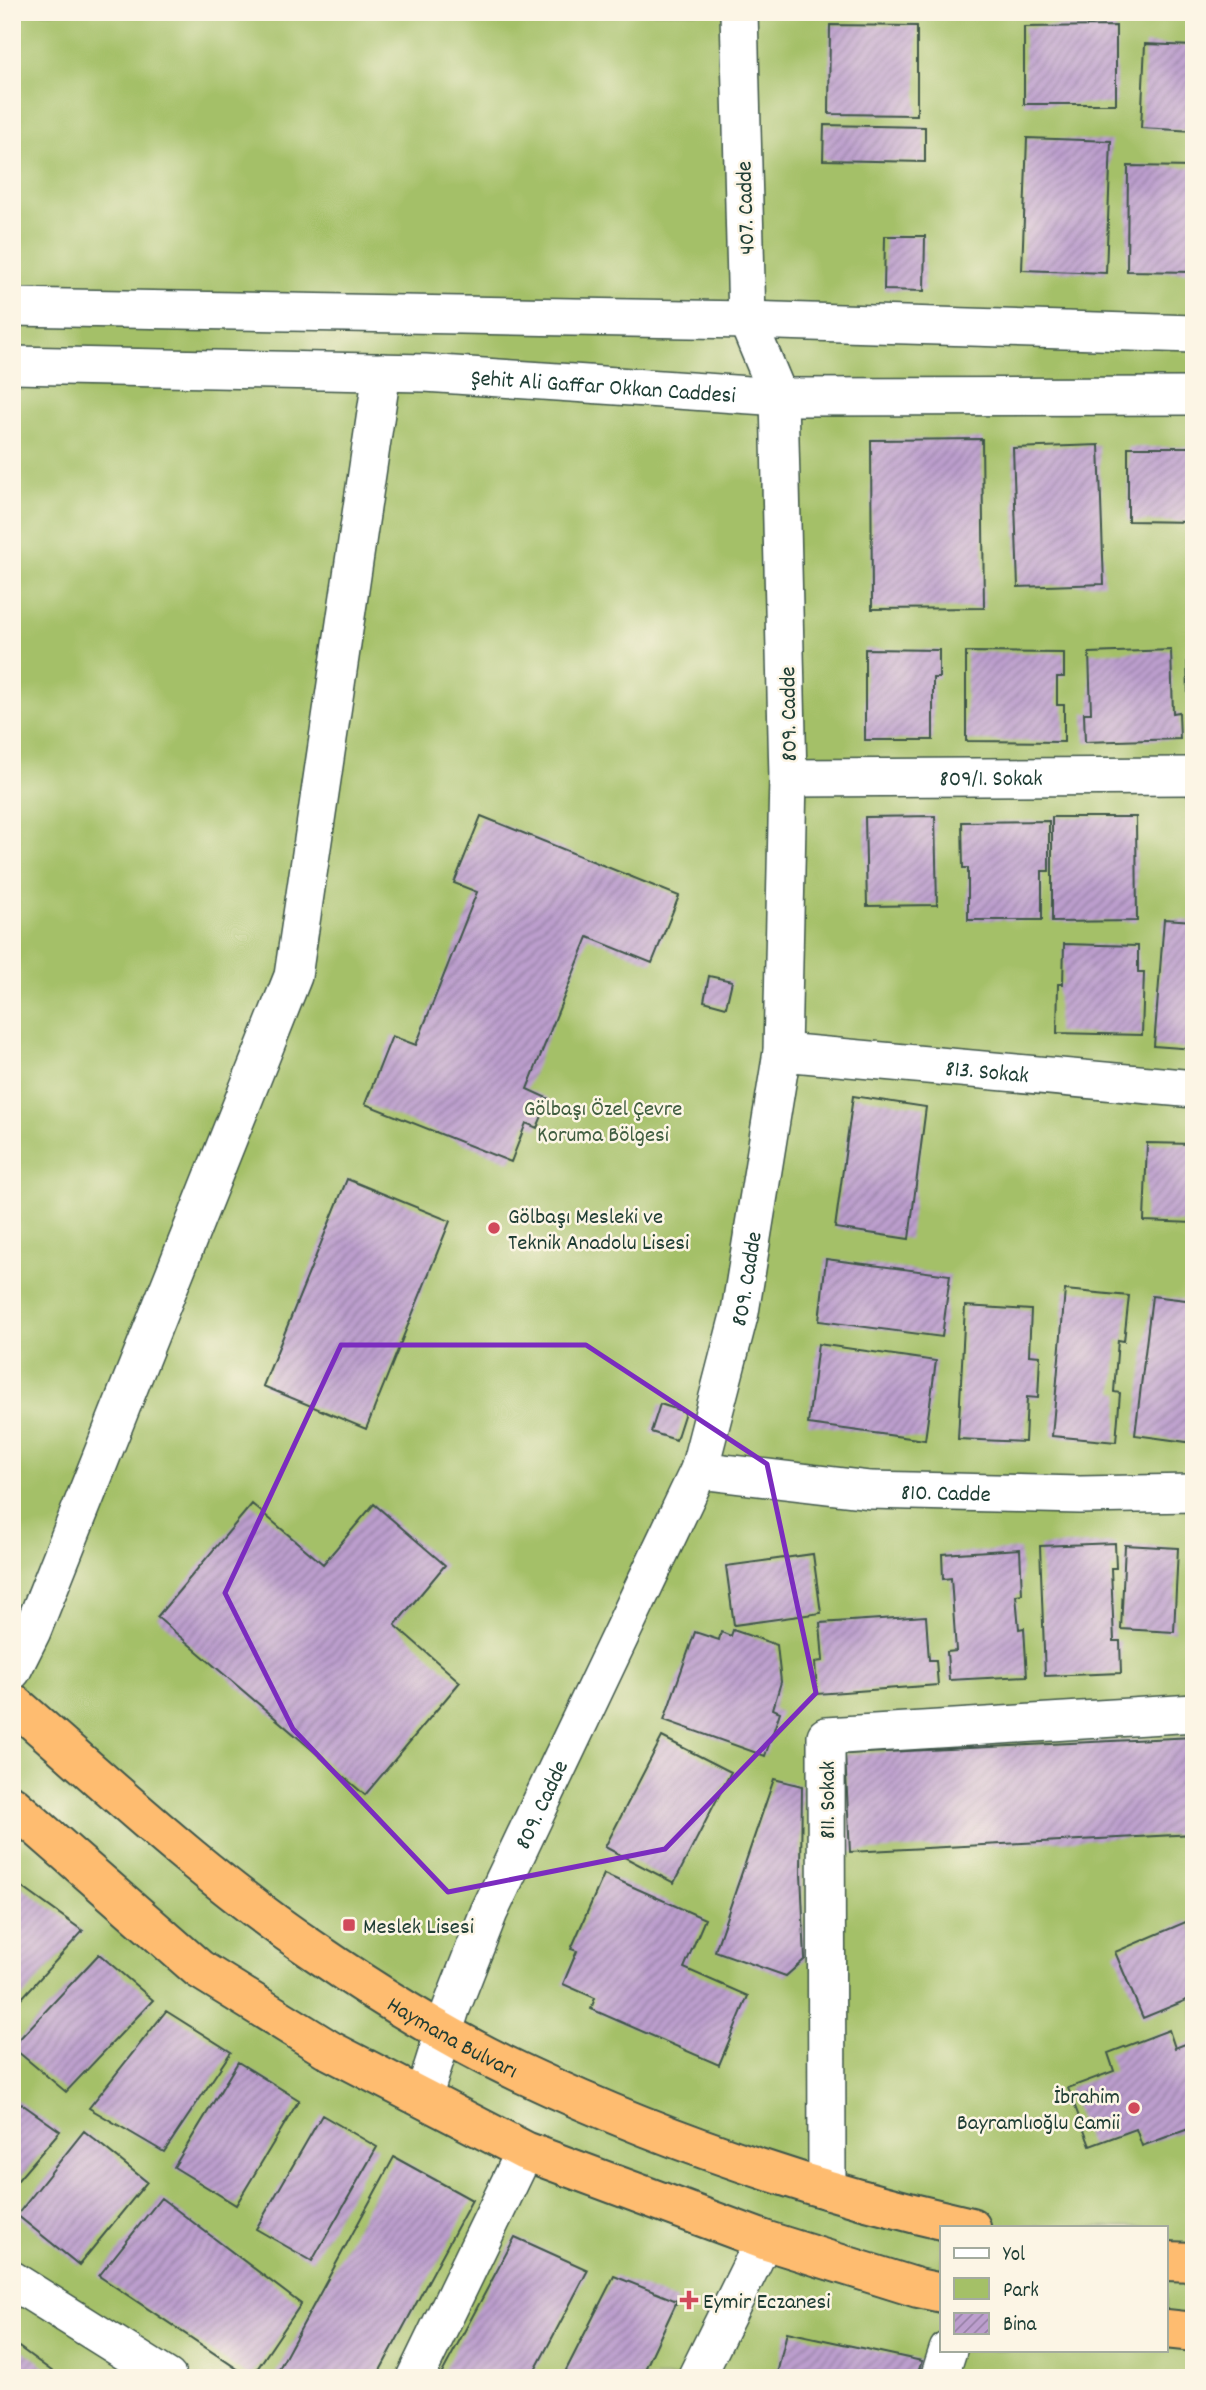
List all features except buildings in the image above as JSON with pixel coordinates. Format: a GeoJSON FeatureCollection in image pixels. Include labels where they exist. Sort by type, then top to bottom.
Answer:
{"type":"FeatureCollection","features":[{"type":"Feature","properties":{"kind":"highway","name":"Haymana Bulvarı"},"geometry":{"type":"LineString","coordinates":[[12,1702],[138,1812],[240,1896],[310,1948],[443,2032],[518,2071],[611,2113],[710,2151],[827,2190],[967,2226]]}},
{"type":"Feature","properties":{"kind":"highway"},"geometry":{"type":"LineString","coordinates":[[12,1805],[199,1969],[331,2051],[525,2151],[764,2240],[940,2293]]}},
{"type":"Feature","properties":{"kind":"highway"},"geometry":{"type":"LineString","coordinates":[[1168,2261],[1194,2262]]}},
{"type":"Feature","properties":{"kind":"highway"},"geometry":{"type":"LineString","coordinates":[[1168,2329],[1194,2332]]}},
{"type":"Feature","properties":{"kind":"street","name":"407. Cadde"},"geometry":{"type":"LineString","coordinates":[[739,12],[747,320],[779,397]]}},
{"type":"Feature","properties":{"kind":"street"},"geometry":{"type":"LineString","coordinates":[[12,307],[747,320],[1194,334]]}},
{"type":"Feature","properties":{"kind":"street","name":"Şehit Ali Gaffar Okkan Caddesi"},"geometry":{"type":"LineString","coordinates":[[12,365],[382,372],[779,397],[1194,396]]}},
{"type":"Feature","properties":{"kind":"street"},"geometry":{"type":"LineString","coordinates":[[12,1671],[42,1606],[293,976],[382,372]]}},
{"type":"Feature","properties":{"kind":"street","name":"809. Cadde"},"geometry":{"type":"LineString","coordinates":[[422,2098],[443,2032],[489,1912],[699,1469],[740,1312],[782,1052],[789,778],[779,397]]}},
{"type":"Feature","properties":{"kind":"street","name":"809/1. Sokak"},"geometry":{"type":"LineString","coordinates":[[789,778],[1194,776]]}},
{"type":"Feature","properties":{"kind":"street","name":"813. Sokak"},"geometry":{"type":"LineString","coordinates":[[782,1052],[1194,1089]]}},
{"type":"Feature","properties":{"kind":"street","name":"810. Cadde"},"geometry":{"type":"LineString","coordinates":[[699,1469],[870,1490],[1080,1495],[1194,1493]]}},
{"type":"Feature","properties":{"kind":"street","name":"811. Sokak"},"geometry":{"type":"LineString","coordinates":[[827,2190],[826,1736],[1194,1713]]}},
{"type":"Feature","properties":{"kind":"street"},"geometry":{"type":"LineString","coordinates":[[415,2378],[525,2151]]}},
{"type":"Feature","properties":{"kind":"street"},"geometry":{"type":"LineString","coordinates":[[696,2378],[764,2240]]}},
{"type":"Feature","properties":{"kind":"street"},"geometry":{"type":"LineString","coordinates":[[12,2280],[168,2378]]}},
{"type":"Feature","properties":{"kind":"street"},"geometry":{"type":"LineString","coordinates":[[939,2378],[947,2352]]}},
{"type":"Feature","properties":{"kind":"highlighted area"},"geometry":{"type":"Polygon","coordinates":[[[341,1345],[586,1345],[767,1464],[816,1693],[665,1849],[448,1892],[293,1729],[225,1593],[341,1345]]]}},
{"type":"Feature","properties":{"kind":"green space","name":"Gölbaşı Özel Çevre Koruma Bölgesi"},"geometry":{"type":"Polygon","coordinates":[[[12,12],[1194,12],[1194,2378],[12,2378],[12,12]]]}},
{"type":"Feature","properties":{"kind":"place","name":"Gölbaşı Mesleki ve Teknik Anadolu Lisesi"},"geometry":{"type":"Point","coordinates":[494,1228]}},
{"type":"Feature","properties":{"kind":"place","name":"Meslek Lisesi"},"geometry":{"type":"Point","coordinates":[349,1925]}},
{"type":"Feature","properties":{"kind":"place","name":"İbrahim Bayramlıoğlu Camii"},"geometry":{"type":"Point","coordinates":[1134,2108]}},
{"type":"Feature","properties":{"kind":"place","name":"Eymir Eczanesi"},"geometry":{"type":"Point","coordinates":[689,2300]}}]}
